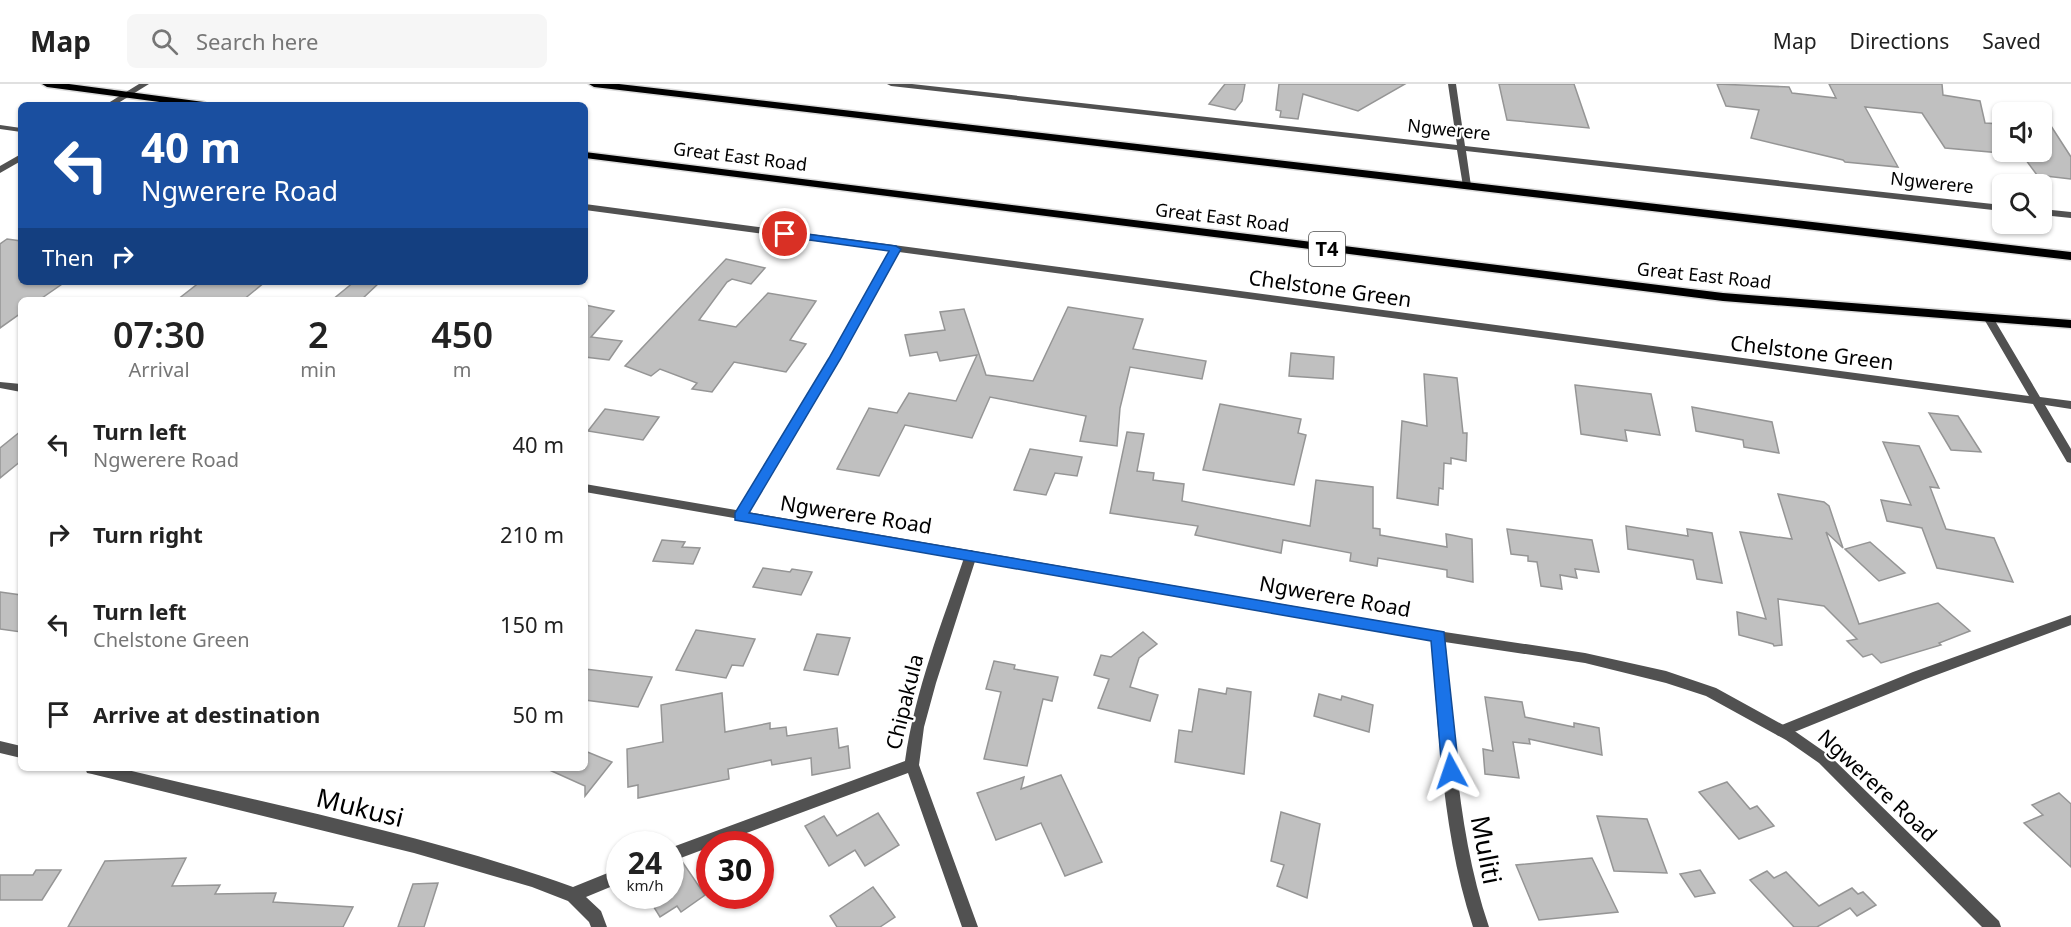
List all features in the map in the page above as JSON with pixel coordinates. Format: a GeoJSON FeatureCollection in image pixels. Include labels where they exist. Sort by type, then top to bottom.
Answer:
{"type":"FeatureCollection","features":[{"type":"Feature","properties":{"kind":"main road"},"geometry":{"type":"LineString","coordinates":[[47,84],[181,102]]}},
{"type":"Feature","properties":{"kind":"main road"},"geometry":{"type":"LineString","coordinates":[[594,84],[2071,256]]}},
{"type":"Feature","properties":{"kind":"main road","name":"Great East Road"},"geometry":{"type":"LineString","coordinates":[[588,155],[1699,294],[2071,324]]}},
{"type":"Feature","properties":{"kind":"street"},"geometry":{"type":"LineString","coordinates":[[114,102],[145,84]]}},
{"type":"Feature","properties":{"kind":"street","name":"Ngwerere"},"geometry":{"type":"LineString","coordinates":[[891,84],[1992,207]]}},
{"type":"Feature","properties":{"kind":"street"},"geometry":{"type":"LineString","coordinates":[[1452,84],[1467,186]]}},
{"type":"Feature","properties":{"kind":"street"},"geometry":{"type":"LineString","coordinates":[[0,127],[18,130]]}},
{"type":"Feature","properties":{"kind":"street"},"geometry":{"type":"LineString","coordinates":[[0,170],[18,159]]}},
{"type":"Feature","properties":{"kind":"street","name":"Chelstone Green"},"geometry":{"type":"LineString","coordinates":[[588,207],[2071,405]]}},
{"type":"Feature","properties":{"kind":"street"},"geometry":{"type":"LineString","coordinates":[[2052,213],[2071,215]]}},
{"type":"Feature","properties":{"kind":"street"},"geometry":{"type":"LineString","coordinates":[[740,517],[835,358],[896,249]]}},
{"type":"Feature","properties":{"kind":"street"},"geometry":{"type":"LineString","coordinates":[[1989,319],[2071,459]]}},
{"type":"Feature","properties":{"kind":"street"},"geometry":{"type":"LineString","coordinates":[[0,385],[18,388]]}},
{"type":"Feature","properties":{"kind":"street","name":"Ngwerere Road"},"geometry":{"type":"LineString","coordinates":[[588,489],[740,517],[1438,636],[1585,658],[1666,677],[1711,692],[1782,731],[1824,759],[1993,927]]}},
{"type":"Feature","properties":{"kind":"street","name":"Chipakula"},"geometry":{"type":"LineString","coordinates":[[970,927],[912,765],[916,727],[971,555]]}},
{"type":"Feature","properties":{"kind":"street"},"geometry":{"type":"LineString","coordinates":[[1782,731],[1918,676],[2071,620]]}},
{"type":"Feature","properties":{"kind":"street","name":"Muliti"},"geometry":{"type":"LineString","coordinates":[[1438,636],[1457,839],[1464,878],[1481,927]]}},
{"type":"Feature","properties":{"kind":"street"},"geometry":{"type":"LineString","coordinates":[[0,747],[18,751]]}},
{"type":"Feature","properties":{"kind":"street"},"geometry":{"type":"LineString","coordinates":[[684,850],[912,765]]}},
{"type":"Feature","properties":{"kind":"street","name":"Mukusi"},"geometry":{"type":"LineString","coordinates":[[104,771],[414,846],[573,895],[595,917],[599,927]]}},
{"type":"Feature","properties":{"kind":"street"},"geometry":{"type":"LineString","coordinates":[[573,895],[606,881]]}},
{"type":"Feature","properties":{"kind":"building"},"geometry":{"type":"Polygon","coordinates":[[[1225,84],[1245,84],[1242,101],[1235,110],[1209,104],[1225,84]]]}},
{"type":"Feature","properties":{"kind":"building"},"geometry":{"type":"Polygon","coordinates":[[[1279,84],[1405,84],[1358,111],[1303,94],[1298,119],[1280,117],[1281,111],[1276,110],[1279,84]]]}},
{"type":"Feature","properties":{"kind":"building"},"geometry":{"type":"Polygon","coordinates":[[[1499,84],[1574,84],[1589,128],[1507,120],[1499,84]]]}},
{"type":"Feature","properties":{"kind":"building"},"geometry":{"type":"Polygon","coordinates":[[[1717,84],[1789,87],[1792,93],[1836,98],[1829,84],[1942,84],[1943,95],[1980,101],[1985,123],[1992,123],[1992,152],[1945,148],[1922,113],[1865,107],[1898,167],[1845,162],[1751,138],[1759,110],[1726,106],[1717,84]]]}},
{"type":"Feature","properties":{"kind":"building"},"geometry":{"type":"Polygon","coordinates":[[[2052,128],[2071,157],[2071,179],[2052,177],[2052,174],[2036,174],[2027,162],[2052,162],[2052,128]]]}},
{"type":"Feature","properties":{"kind":"building"},"geometry":{"type":"Polygon","coordinates":[[[7,239],[18,241],[18,285],[61,285],[43,297],[18,297],[18,315],[0,328],[0,244],[7,239]]]}},
{"type":"Feature","properties":{"kind":"building"},"geometry":{"type":"Polygon","coordinates":[[[726,259],[765,268],[751,284],[732,279],[727,282],[699,320],[736,327],[768,293],[816,301],[790,340],[806,344],[786,372],[734,362],[712,392],[692,389],[697,383],[660,369],[651,376],[625,366],[726,259]]]}},
{"type":"Feature","properties":{"kind":"building"},"geometry":{"type":"Polygon","coordinates":[[[196,285],[261,285],[247,297],[181,297],[196,285]]]}},
{"type":"Feature","properties":{"kind":"building"},"geometry":{"type":"Polygon","coordinates":[[[350,285],[377,285],[364,297],[336,297],[350,285]]]}},
{"type":"Feature","properties":{"kind":"building"},"geometry":{"type":"Polygon","coordinates":[[[588,306],[614,311],[591,337],[622,341],[609,360],[588,357],[588,306]]]}},
{"type":"Feature","properties":{"kind":"building"},"geometry":{"type":"Polygon","coordinates":[[[1068,307],[1143,319],[1133,349],[1206,361],[1202,379],[1130,367],[1120,408],[1117,446],[1080,441],[1086,416],[990,397],[972,438],[905,425],[879,476],[837,469],[869,408],[897,413],[909,393],[956,401],[977,355],[940,361],[937,352],[910,356],[905,335],[945,330],[940,312],[964,309],[986,375],[1033,381],[1068,307]]]}},
{"type":"Feature","properties":{"kind":"building"},"geometry":{"type":"Polygon","coordinates":[[[1291,353],[1334,357],[1333,379],[1289,376],[1291,353]]]}},
{"type":"Feature","properties":{"kind":"building"},"geometry":{"type":"Polygon","coordinates":[[[1424,374],[1457,378],[1463,433],[1467,433],[1466,461],[1451,458],[1451,464],[1444,463],[1443,489],[1439,488],[1438,505],[1397,498],[1402,421],[1427,426],[1424,374]]]}},
{"type":"Feature","properties":{"kind":"building"},"geometry":{"type":"Polygon","coordinates":[[[1575,385],[1651,394],[1660,435],[1625,430],[1627,441],[1581,434],[1575,385]]]}},
{"type":"Feature","properties":{"kind":"building"},"geometry":{"type":"Polygon","coordinates":[[[1220,404],[1301,419],[1298,433],[1306,435],[1294,485],[1203,470],[1220,404]]]}},
{"type":"Feature","properties":{"kind":"building"},"geometry":{"type":"Polygon","coordinates":[[[1692,407],[1772,422],[1779,453],[1744,447],[1743,440],[1696,431],[1692,407]]]}},
{"type":"Feature","properties":{"kind":"building"},"geometry":{"type":"Polygon","coordinates":[[[605,409],[659,417],[643,440],[588,431],[605,409]]]}},
{"type":"Feature","properties":{"kind":"building"},"geometry":{"type":"Polygon","coordinates":[[[1929,413],[1958,416],[1981,452],[1951,450],[1929,413]]]}},
{"type":"Feature","properties":{"kind":"building"},"geometry":{"type":"Polygon","coordinates":[[[1127,432],[1144,434],[1137,471],[1154,473],[1153,480],[1184,484],[1182,501],[1310,526],[1316,480],[1373,487],[1373,528],[1380,529],[1380,535],[1447,547],[1446,534],[1472,539],[1473,582],[1447,577],[1447,570],[1378,558],[1377,566],[1350,561],[1351,553],[1283,540],[1281,553],[1195,535],[1198,526],[1110,513],[1127,432]]]}},
{"type":"Feature","properties":{"kind":"building"},"geometry":{"type":"Polygon","coordinates":[[[18,433],[18,463],[0,478],[0,448],[18,433]]]}},
{"type":"Feature","properties":{"kind":"building"},"geometry":{"type":"Polygon","coordinates":[[[1883,442],[1919,446],[1939,488],[1930,487],[1946,529],[1994,538],[2013,582],[1937,568],[1922,528],[1887,521],[1881,500],[1911,505],[1883,442]]]}},
{"type":"Feature","properties":{"kind":"building"},"geometry":{"type":"Polygon","coordinates":[[[1030,449],[1082,457],[1077,476],[1055,473],[1046,495],[1014,490],[1030,449]]]}},
{"type":"Feature","properties":{"kind":"building"},"geometry":{"type":"Polygon","coordinates":[[[1778,494],[1824,502],[1829,506],[1843,548],[1826,532],[1859,624],[1938,603],[1970,631],[1939,643],[1941,645],[1881,663],[1872,654],[1863,657],[1847,641],[1857,639],[1824,606],[1778,599],[1782,645],[1774,646],[1739,635],[1737,612],[1766,619],[1740,532],[1792,539],[1778,494]]]}},
{"type":"Feature","properties":{"kind":"building"},"geometry":{"type":"Polygon","coordinates":[[[1626,526],[1688,536],[1687,529],[1712,533],[1722,583],[1697,579],[1693,560],[1628,549],[1626,526]]]}},
{"type":"Feature","properties":{"kind":"building"},"geometry":{"type":"Polygon","coordinates":[[[1507,529],[1592,540],[1599,572],[1575,569],[1577,578],[1560,575],[1562,589],[1541,586],[1537,562],[1528,561],[1528,556],[1511,554],[1507,529]]]}},
{"type":"Feature","properties":{"kind":"building"},"geometry":{"type":"Polygon","coordinates":[[[662,540],[685,542],[682,547],[700,548],[693,564],[653,561],[662,540]]]}},
{"type":"Feature","properties":{"kind":"building"},"geometry":{"type":"Polygon","coordinates":[[[1870,542],[1905,573],[1879,581],[1845,549],[1870,542]]]}},
{"type":"Feature","properties":{"kind":"building"},"geometry":{"type":"Polygon","coordinates":[[[763,568],[812,572],[801,595],[753,587],[763,568]]]}},
{"type":"Feature","properties":{"kind":"building"},"geometry":{"type":"Polygon","coordinates":[[[0,592],[18,595],[18,632],[0,629],[0,592]]]}},
{"type":"Feature","properties":{"kind":"building"},"geometry":{"type":"Polygon","coordinates":[[[696,630],[755,639],[743,666],[732,665],[726,678],[676,670],[696,630]]]}},
{"type":"Feature","properties":{"kind":"building"},"geometry":{"type":"Polygon","coordinates":[[[1143,632],[1157,644],[1139,658],[1130,687],[1158,695],[1150,721],[1098,708],[1109,679],[1094,675],[1101,655],[1111,657],[1143,632]]]}},
{"type":"Feature","properties":{"kind":"building"},"geometry":{"type":"Polygon","coordinates":[[[817,634],[850,638],[838,675],[804,670],[817,634]]]}},
{"type":"Feature","properties":{"kind":"building"},"geometry":{"type":"Polygon","coordinates":[[[994,661],[1015,665],[1014,669],[1058,677],[1052,701],[1043,699],[1027,766],[984,759],[1001,692],[986,689],[994,661]]]}},
{"type":"Feature","properties":{"kind":"building"},"geometry":{"type":"Polygon","coordinates":[[[588,669],[652,677],[638,707],[588,700],[588,669]]]}},
{"type":"Feature","properties":{"kind":"building"},"geometry":{"type":"Polygon","coordinates":[[[1227,688],[1251,692],[1244,774],[1175,762],[1179,730],[1192,732],[1199,689],[1226,694],[1227,688]]]}},
{"type":"Feature","properties":{"kind":"building"},"geometry":{"type":"Polygon","coordinates":[[[722,693],[725,732],[770,723],[770,729],[786,727],[787,736],[837,728],[839,748],[848,746],[850,768],[812,775],[811,758],[772,765],[771,760],[728,769],[729,779],[638,798],[638,785],[628,787],[627,749],[663,742],[661,705],[722,693]]]}},
{"type":"Feature","properties":{"kind":"building"},"geometry":{"type":"Polygon","coordinates":[[[1319,694],[1341,700],[1342,696],[1373,705],[1369,732],[1314,716],[1319,694]]]}},
{"type":"Feature","properties":{"kind":"building"},"geometry":{"type":"Polygon","coordinates":[[[1485,697],[1522,702],[1525,717],[1574,727],[1574,723],[1599,728],[1602,755],[1529,739],[1530,744],[1513,742],[1519,778],[1485,774],[1483,749],[1493,751],[1485,697]]]}},
{"type":"Feature","properties":{"kind":"building"},"geometry":{"type":"Polygon","coordinates":[[[588,752],[612,762],[585,796],[585,786],[552,771],[588,771],[588,752]]]}},
{"type":"Feature","properties":{"kind":"building"},"geometry":{"type":"Polygon","coordinates":[[[1061,775],[1102,862],[1065,876],[1041,823],[996,840],[977,793],[1024,777],[1021,789],[1061,775]]]}},
{"type":"Feature","properties":{"kind":"building"},"geometry":{"type":"Polygon","coordinates":[[[1727,782],[1750,809],[1757,806],[1774,826],[1739,839],[1699,792],[1727,782]]]}},
{"type":"Feature","properties":{"kind":"building"},"geometry":{"type":"Polygon","coordinates":[[[2059,793],[2071,804],[2071,867],[2024,823],[2043,815],[2032,805],[2059,793]]]}},
{"type":"Feature","properties":{"kind":"building"},"geometry":{"type":"Polygon","coordinates":[[[1281,812],[1320,824],[1307,898],[1277,886],[1284,865],[1271,861],[1281,812]]]}},
{"type":"Feature","properties":{"kind":"building"},"geometry":{"type":"Polygon","coordinates":[[[878,813],[899,845],[865,866],[855,850],[829,866],[805,826],[824,816],[837,836],[878,813]]]}},
{"type":"Feature","properties":{"kind":"building"},"geometry":{"type":"Polygon","coordinates":[[[1597,816],[1647,819],[1667,873],[1614,871],[1597,816]]]}},
{"type":"Feature","properties":{"kind":"building"},"geometry":{"type":"Polygon","coordinates":[[[186,858],[172,886],[220,885],[215,894],[276,893],[273,902],[353,907],[343,927],[68,927],[105,861],[186,858]]]}},
{"type":"Feature","properties":{"kind":"building"},"geometry":{"type":"Polygon","coordinates":[[[1592,858],[1618,912],[1539,920],[1516,865],[1592,858]]]}},
{"type":"Feature","properties":{"kind":"building"},"geometry":{"type":"Polygon","coordinates":[[[684,864],[696,882],[696,901],[681,912],[679,909],[684,909],[684,864]]]}},
{"type":"Feature","properties":{"kind":"building"},"geometry":{"type":"Polygon","coordinates":[[[36,870],[61,870],[42,900],[0,900],[0,875],[33,875],[36,870]]]}},
{"type":"Feature","properties":{"kind":"building"},"geometry":{"type":"Polygon","coordinates":[[[1700,870],[1715,893],[1695,897],[1680,874],[1700,870]]]}},
{"type":"Feature","properties":{"kind":"building"},"geometry":{"type":"Polygon","coordinates":[[[1767,871],[1774,878],[1786,872],[1819,906],[1852,888],[1858,894],[1863,892],[1876,905],[1857,916],[1850,908],[1817,927],[1794,927],[1750,880],[1767,871]]]}},
{"type":"Feature","properties":{"kind":"building"},"geometry":{"type":"Polygon","coordinates":[[[438,883],[424,927],[398,927],[413,884],[438,883]]]}},
{"type":"Feature","properties":{"kind":"building"},"geometry":{"type":"Polygon","coordinates":[[[873,887],[895,917],[880,927],[837,927],[830,916],[873,887]]]}},
{"type":"Feature","properties":{"kind":"building"},"geometry":{"type":"Polygon","coordinates":[[[655,909],[672,909],[660,917],[655,909]]]}},
{"type":"Feature","properties":{"kind":"route"},"geometry":{"type":"LineString","coordinates":[[785,234],[896,249],[835,358],[740,517],[1438,636],[1451,771]]}}]}
